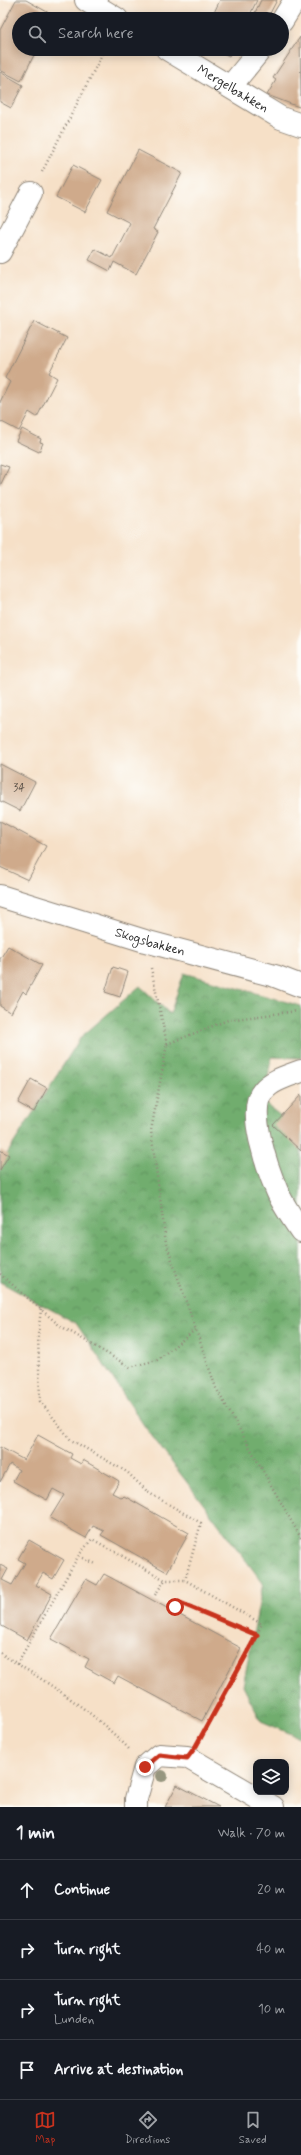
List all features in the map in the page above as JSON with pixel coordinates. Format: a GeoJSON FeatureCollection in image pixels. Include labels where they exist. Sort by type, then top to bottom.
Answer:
{"type":"FeatureCollection","features":[{"type":"Feature","properties":{"kind":"street"},"geometry":{"type":"LineString","coordinates":[[86,0],[106,12]]}},
{"type":"Feature","properties":{"kind":"street"},"geometry":{"type":"LineString","coordinates":[[287,12],[294,0]]}},
{"type":"Feature","properties":{"kind":"street","name":"Mergelbakken"},"geometry":{"type":"LineString","coordinates":[[179,56],[281,118],[301,125]]}},
{"type":"Feature","properties":{"kind":"street"},"geometry":{"type":"LineString","coordinates":[[230,87],[255,56]]}},
{"type":"Feature","properties":{"kind":"street"},"geometry":{"type":"LineString","coordinates":[[0,252],[31,192]]}},
{"type":"Feature","properties":{"kind":"street","name":"Skogsbakken"},"geometry":{"type":"LineString","coordinates":[[0,896],[145,941],[275,976],[301,986]]}},
{"type":"Feature","properties":{"kind":"street"},"geometry":{"type":"LineString","coordinates":[[301,1071],[277,1081],[263,1091],[258,1098],[256,1109],[260,1136],[269,1171],[277,1192],[301,1231]]}},
{"type":"Feature","properties":{"kind":"street"},"geometry":{"type":"LineString","coordinates":[[136,1807],[136,1799],[145,1767],[159,1755],[187,1758],[273,1807]]}},
{"type":"Feature","properties":{"kind":"path"},"geometry":{"type":"LineString","coordinates":[[31,192],[101,56]]}},
{"type":"Feature","properties":{"kind":"path"},"geometry":{"type":"LineString","coordinates":[[145,941],[167,1044],[151,1131],[166,1243],[216,1388],[301,1538]]}},
{"type":"Feature","properties":{"kind":"path"},"geometry":{"type":"LineString","coordinates":[[167,1044],[228,1020],[301,1010]]}},
{"type":"Feature","properties":{"kind":"path"},"geometry":{"type":"LineString","coordinates":[[0,1274],[59,1325],[130,1367],[157,1360],[195,1330]]}},
{"type":"Feature","properties":{"kind":"path"},"geometry":{"type":"LineString","coordinates":[[41,1309],[38,1335],[40,1401],[71,1440],[127,1472],[149,1493],[201,1523],[185,1580]]}},
{"type":"Feature","properties":{"kind":"path"},"geometry":{"type":"LineString","coordinates":[[17,1664],[79,1555],[92,1539],[165,1580],[185,1580],[262,1624],[196,1746],[187,1758]]}},
{"type":"Feature","properties":{"kind":"path"},"geometry":{"type":"LineString","coordinates":[[83,1558],[96,1564]]}},
{"type":"Feature","properties":{"kind":"path"},"geometry":{"type":"LineString","coordinates":[[155,1595],[165,1580]]}},
{"type":"Feature","properties":{"kind":"path"},"geometry":{"type":"LineString","coordinates":[[175,1607],[178,1602],[257,1635]]}},
{"type":"Feature","properties":{"kind":"path"},"geometry":{"type":"LineString","coordinates":[[0,1653],[64,1693],[107,1726],[145,1767]]}},
{"type":"Feature","properties":{"kind":"green space"},"geometry":{"type":"Polygon","coordinates":[[[184,973],[301,1006],[301,1058],[272,1057],[263,1102],[301,1132],[301,1738],[261,1721],[243,1686],[263,1583],[145,1427],[76,1323],[0,1282],[0,1165],[81,1037],[140,986],[170,1014],[184,973]]]}},
{"type":"Feature","properties":{"kind":"building"},"geometry":{"type":"Polygon","coordinates":[[[16,0],[26,0],[47,12],[12,12],[12,56],[34,56],[21,81],[0,70],[0,30],[16,0]]]}},
{"type":"Feature","properties":{"kind":"building"},"geometry":{"type":"Polygon","coordinates":[[[220,0],[257,0],[251,12],[214,12],[220,0]]]}},
{"type":"Feature","properties":{"kind":"building"},"geometry":{"type":"Polygon","coordinates":[[[261,0],[277,0],[271,12],[255,12],[261,0]]]}},
{"type":"Feature","properties":{"kind":"building"},"geometry":{"type":"Polygon","coordinates":[[[300,37],[301,105],[299,107],[267,95],[276,80],[273,78],[287,56],[289,56],[300,37]]]}},
{"type":"Feature","properties":{"kind":"building"},"geometry":{"type":"Polygon","coordinates":[[[0,72],[23,85],[11,108],[0,102],[0,72]]]}},
{"type":"Feature","properties":{"kind":"building"},"geometry":{"type":"Polygon","coordinates":[[[138,150],[182,173],[153,229],[158,232],[136,274],[114,262],[110,271],[89,260],[95,249],[112,258],[130,223],[107,211],[138,150]]]}},
{"type":"Feature","properties":{"kind":"building"},"geometry":{"type":"Polygon","coordinates":[[[73,165],[102,180],[85,212],[56,197],[73,165]]]}},
{"type":"Feature","properties":{"kind":"building"},"geometry":{"type":"Polygon","coordinates":[[[34,321],[67,338],[49,373],[57,378],[37,417],[29,412],[19,431],[0,421],[0,402],[10,382],[5,378],[34,321]]]}},
{"type":"Feature","properties":{"kind":"building"},"geometry":{"type":"Polygon","coordinates":[[[22,429],[41,439],[40,442],[43,443],[39,452],[16,441],[22,429]]]}},
{"type":"Feature","properties":{"kind":"building"},"geometry":{"type":"Polygon","coordinates":[[[0,464],[9,467],[0,486],[0,464]]]}},
{"type":"Feature","properties":{"kind":"building"},"geometry":{"type":"Polygon","coordinates":[[[0,764],[35,782],[20,811],[0,801],[0,764]]]}},
{"type":"Feature","properties":{"kind":"building"},"geometry":{"type":"Polygon","coordinates":[[[0,821],[46,846],[28,880],[0,867],[0,821]]]}},
{"type":"Feature","properties":{"kind":"building"},"geometry":{"type":"Polygon","coordinates":[[[8,946],[42,965],[26,994],[23,991],[11,1013],[0,1006],[0,959],[8,946]]]}},
{"type":"Feature","properties":{"kind":"building"},"geometry":{"type":"Polygon","coordinates":[[[113,967],[128,972],[120,997],[105,992],[113,967]]]}},
{"type":"Feature","properties":{"kind":"building"},"geometry":{"type":"Polygon","coordinates":[[[31,1079],[47,1088],[34,1112],[18,1103],[31,1079]]]}},
{"type":"Feature","properties":{"kind":"building"},"geometry":{"type":"Polygon","coordinates":[[[301,1095],[301,1151],[273,1125],[301,1095]]]}},
{"type":"Feature","properties":{"kind":"building"},"geometry":{"type":"Polygon","coordinates":[[[0,1150],[9,1155],[0,1170],[0,1150]]]}},
{"type":"Feature","properties":{"kind":"building"},"geometry":{"type":"Polygon","coordinates":[[[38,1435],[72,1454],[70,1458],[81,1464],[83,1460],[119,1481],[112,1493],[122,1498],[124,1496],[189,1533],[167,1572],[101,1535],[104,1531],[93,1526],[86,1538],[50,1518],[64,1495],[53,1489],[47,1500],[13,1481],[19,1470],[10,1464],[0,1482],[0,1447],[24,1460],[38,1435]]]}},
{"type":"Feature","properties":{"kind":"building"},"geometry":{"type":"Polygon","coordinates":[[[29,1540],[64,1560],[53,1579],[43,1573],[36,1585],[52,1594],[27,1640],[0,1625],[0,1565],[8,1569],[2,1580],[12,1585],[25,1563],[18,1559],[29,1540]]]}},
{"type":"Feature","properties":{"kind":"building"},"geometry":{"type":"Polygon","coordinates":[[[104,1574],[241,1648],[202,1721],[118,1676],[114,1683],[85,1667],[89,1659],[51,1639],[86,1579],[97,1585],[104,1574]]]}},
{"type":"Feature","properties":{"kind":"building"},"geometry":{"type":"Polygon","coordinates":[[[177,1785],[219,1807],[165,1807],[177,1785]]]}},
{"type":"Feature","properties":{"kind":"route"},"geometry":{"type":"LineString","coordinates":[[145,1767],[159,1755],[187,1758],[196,1746],[257,1635],[178,1602],[175,1607]]}}]}
